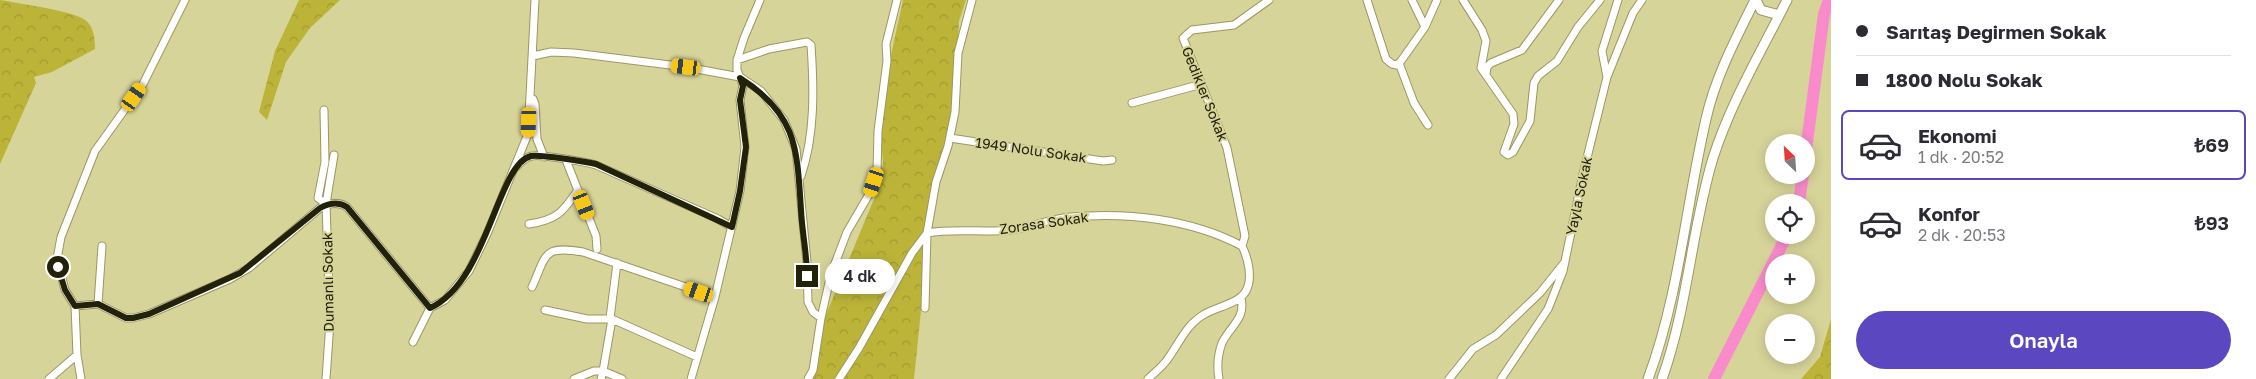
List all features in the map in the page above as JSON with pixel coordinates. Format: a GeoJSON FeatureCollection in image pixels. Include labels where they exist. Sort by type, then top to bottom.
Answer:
{"type":"FeatureCollection","features":[{"type":"Feature","properties":{"kind":"main road"},"geometry":{"type":"LineString","coordinates":[[1756,0],[1761,10],[1779,15]]}},
{"type":"Feature","properties":{"kind":"main road"},"geometry":{"type":"LineString","coordinates":[[1648,379],[1656,357],[1676,275],[1706,117],[1722,69],[1756,0]]}},
{"type":"Feature","properties":{"kind":"main road"},"geometry":{"type":"LineString","coordinates":[[1662,379],[1676,335],[1696,232],[1713,159],[1739,93],[1786,0]]}},
{"type":"Feature","properties":{"kind":"street"},"geometry":{"type":"LineString","coordinates":[[81,379],[77,355],[75,306],[65,290],[58,267],[57,259],[61,236],[95,151],[147,78],[185,0]]}},
{"type":"Feature","properties":{"kind":"street"},"geometry":{"type":"LineString","coordinates":[[413,342],[430,308],[445,300],[469,271],[528,134],[535,0]]}},
{"type":"Feature","properties":{"kind":"street"},"geometry":{"type":"LineString","coordinates":[[691,379],[715,297],[740,191],[746,147],[740,100],[743,86],[737,70],[737,60],[760,0]]}},
{"type":"Feature","properties":{"kind":"street"},"geometry":{"type":"LineString","coordinates":[[808,379],[813,370],[821,318],[831,274],[847,232],[871,191],[878,172],[878,131],[887,61],[886,44],[896,0]]}},
{"type":"Feature","properties":{"kind":"street"},"geometry":{"type":"LineString","coordinates":[[925,308],[927,233],[936,182],[950,138],[955,112],[958,54],[972,0]]}},
{"type":"Feature","properties":{"kind":"street","name":"Gedikler Sokak"},"geometry":{"type":"LineString","coordinates":[[1242,246],[1245,236],[1227,148],[1202,84],[1184,45],[1183,38],[1192,30],[1234,25],[1269,0]]}},
{"type":"Feature","properties":{"kind":"street"},"geometry":{"type":"LineString","coordinates":[[1367,0],[1386,59],[1392,64],[1399,63],[1425,26],[1437,0]]}},
{"type":"Feature","properties":{"kind":"street"},"geometry":{"type":"LineString","coordinates":[[1412,0],[1425,26]]}},
{"type":"Feature","properties":{"kind":"street"},"geometry":{"type":"LineString","coordinates":[[1463,0],[1482,30],[1486,41],[1485,50],[1480,61],[1480,68],[1513,114],[1514,124],[1504,152],[1508,155],[1513,152],[1521,140],[1530,121],[1532,88],[1538,76],[1557,62],[1578,27],[1600,0]]}},
{"type":"Feature","properties":{"kind":"street"},"geometry":{"type":"LineString","coordinates":[[1486,74],[1487,67],[1491,63],[1522,50],[1558,0]]}},
{"type":"Feature","properties":{"kind":"street","name":"Yayla Sokak"},"geometry":{"type":"LineString","coordinates":[[1502,379],[1548,309],[1556,293],[1565,262],[1583,174],[1607,77],[1602,51],[1618,0]]}},
{"type":"Feature","properties":{"kind":"street"},"geometry":{"type":"LineString","coordinates":[[1607,77],[1633,13],[1642,0]]}},
{"type":"Feature","properties":{"kind":"street"},"geometry":{"type":"LineString","coordinates":[[737,60],[769,49],[807,42],[811,46],[814,80],[809,152],[800,180]]}},
{"type":"Feature","properties":{"kind":"street"},"geometry":{"type":"LineString","coordinates":[[533,56],[550,52],[574,53],[686,67],[740,78],[760,91],[784,120],[796,149],[800,180],[808,302],[813,312],[821,318]]}},
{"type":"Feature","properties":{"kind":"street"},"geometry":{"type":"LineString","coordinates":[[1399,63],[1414,103],[1428,125]]}},
{"type":"Feature","properties":{"kind":"street"},"geometry":{"type":"LineString","coordinates":[[1132,102],[1202,84]]}},
{"type":"Feature","properties":{"kind":"street"},"geometry":{"type":"LineString","coordinates":[[531,96],[535,104],[538,139],[544,157]]}},
{"type":"Feature","properties":{"kind":"street"},"geometry":{"type":"LineString","coordinates":[[324,110],[325,162],[318,198],[326,204],[342,204],[347,207],[430,308]]}},
{"type":"Feature","properties":{"kind":"street","name":"1949 Nolu Sokak"},"geometry":{"type":"LineString","coordinates":[[950,138],[1103,161],[1112,160]]}},
{"type":"Feature","properties":{"kind":"street","name":"Dumanlı Sokak"},"geometry":{"type":"LineString","coordinates":[[326,379],[330,322],[326,204],[334,155]]}},
{"type":"Feature","properties":{"kind":"street"},"geometry":{"type":"LineString","coordinates":[[513,171],[526,158],[536,155],[596,164],[732,227]]}},
{"type":"Feature","properties":{"kind":"street"},"geometry":{"type":"LineString","coordinates":[[566,160],[596,236],[597,249]]}},
{"type":"Feature","properties":{"kind":"street"},"geometry":{"type":"LineString","coordinates":[[529,224],[547,220],[560,214],[578,190]]}},
{"type":"Feature","properties":{"kind":"street"},"geometry":{"type":"LineString","coordinates":[[75,306],[98,304],[117,314],[133,318],[149,314],[230,279],[249,268],[326,204]]}},
{"type":"Feature","properties":{"kind":"street","name":"Zorasa Sokak"},"geometry":{"type":"LineString","coordinates":[[927,233],[948,230],[1012,230],[1069,218],[1150,218],[1226,238],[1242,246]]}},
{"type":"Feature","properties":{"kind":"street"},"geometry":{"type":"LineString","coordinates":[[839,379],[859,348],[912,253],[927,233]]}},
{"type":"Feature","properties":{"kind":"street"},"geometry":{"type":"LineString","coordinates":[[98,304],[102,246]]}},
{"type":"Feature","properties":{"kind":"street"},"geometry":{"type":"LineString","coordinates":[[1218,379],[1221,345],[1240,319],[1243,311],[1241,298],[1249,283],[1248,263],[1242,246]]}},
{"type":"Feature","properties":{"kind":"street"},"geometry":{"type":"LineString","coordinates":[[532,287],[547,254],[554,250],[583,252],[715,297]]}},
{"type":"Feature","properties":{"kind":"street"},"geometry":{"type":"LineString","coordinates":[[1449,379],[1473,349],[1496,335],[1540,293],[1565,262]]}},
{"type":"Feature","properties":{"kind":"street"},"geometry":{"type":"LineString","coordinates":[[601,379],[617,264]]}},
{"type":"Feature","properties":{"kind":"street"},"geometry":{"type":"LineString","coordinates":[[1148,379],[1167,361],[1191,324],[1203,315],[1241,298]]}},
{"type":"Feature","properties":{"kind":"street"},"geometry":{"type":"LineString","coordinates":[[545,310],[587,319],[611,318],[697,357]]}},
{"type":"Feature","properties":{"kind":"street"},"geometry":{"type":"LineString","coordinates":[[49,379],[77,355]]}},
{"type":"Feature","properties":{"kind":"street"},"geometry":{"type":"LineString","coordinates":[[574,379],[594,371],[603,371],[622,379]]}},
{"type":"Feature","properties":{"kind":"green space"},"geometry":{"type":"Polygon","coordinates":[[[0,0],[57,11],[85,20],[92,29],[95,49],[52,72],[34,77],[36,83],[0,164],[0,0]]]}},
{"type":"Feature","properties":{"kind":"green space"},"geometry":{"type":"Polygon","coordinates":[[[299,0],[340,0],[310,28],[286,62],[267,120],[259,112],[275,51],[299,0]]]}},
{"type":"Feature","properties":{"kind":"green space"},"geometry":{"type":"Polygon","coordinates":[[[903,0],[966,0],[959,21],[953,128],[931,213],[914,379],[807,379],[822,324],[879,187],[883,163],[880,125],[884,87],[903,0]]]}},
{"type":"Feature","properties":{"kind":"green space"},"geometry":{"type":"Polygon","coordinates":[[[1831,319],[1831,379],[1801,379],[1820,357],[1831,319]]]}},
{"type":"Feature","properties":{"kind":"waterway"},"geometry":{"type":"LineString","coordinates":[[1808,134],[1824,14],[1829,0]]}},
{"type":"Feature","properties":{"kind":"waterway"},"geometry":{"type":"LineString","coordinates":[[1800,194],[1802,184]]}},
{"type":"Feature","properties":{"kind":"waterway"},"geometry":{"type":"LineString","coordinates":[[1714,379],[1782,244]]}},
{"type":"Feature","properties":{"kind":"route"},"geometry":{"type":"LineString","coordinates":[[58,267],[65,290],[75,306],[88,303],[98,304],[126,318],[133,318],[149,314],[230,279],[249,268],[320,208],[326,204],[335,203],[347,207],[430,308],[445,300],[469,271],[487,234],[494,212],[513,171],[520,162],[536,155],[596,164],[732,227],[740,191],[746,147],[740,100],[743,86],[740,78],[760,91],[774,106],[791,134],[796,149],[800,180],[807,276]]}}]}
